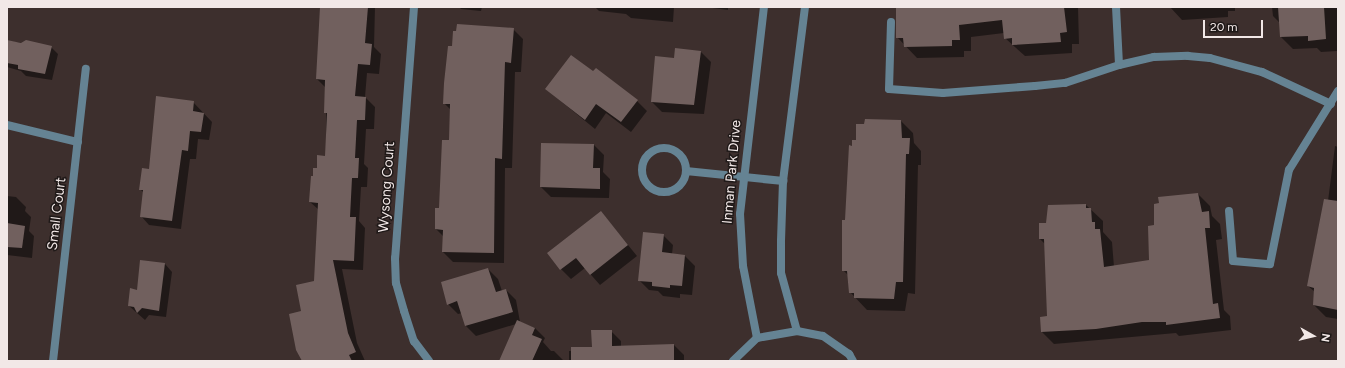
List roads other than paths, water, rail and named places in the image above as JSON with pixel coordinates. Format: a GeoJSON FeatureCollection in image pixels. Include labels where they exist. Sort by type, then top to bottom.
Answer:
{"type":"FeatureCollection","features":[{"type":"Feature","properties":{"kind":"street","name":"Wysong Court"},"geometry":{"type":"LineString","coordinates":[[414,7],[395,258],[396,283],[414,341],[429,361]]}},
{"type":"Feature","properties":{"kind":"street","name":"Inman Park Drive"},"geometry":{"type":"LineString","coordinates":[[757,338],[749,302],[740,235],[743,177],[764,7]]}},
{"type":"Feature","properties":{"kind":"street"},"geometry":{"type":"LineString","coordinates":[[796,331],[781,273],[783,181],[805,7]]}},
{"type":"Feature","properties":{"kind":"street"},"geometry":{"type":"LineString","coordinates":[[1116,7],[1119,65]]}},
{"type":"Feature","properties":{"kind":"street"},"geometry":{"type":"LineString","coordinates":[[891,22],[889,90],[943,93],[1035,86],[1065,83],[1119,65],[1154,57],[1210,58],[1262,72],[1331,104]]}},
{"type":"Feature","properties":{"kind":"street","name":"Small Court"},"geometry":{"type":"LineString","coordinates":[[53,361],[86,69]]}},
{"type":"Feature","properties":{"kind":"street"},"geometry":{"type":"LineString","coordinates":[[1229,211],[1234,261],[1270,264],[1289,170],[1338,91]]}},
{"type":"Feature","properties":{"kind":"street"},"geometry":{"type":"LineString","coordinates":[[7,125],[78,142]]}},
{"type":"Feature","properties":{"kind":"street"},"geometry":{"type":"LineString","coordinates":[[662,148],[676,152],[685,164],[686,171],[683,182],[678,188],[664,192],[649,187],[645,181],[642,168],[648,155],[662,148]]}},
{"type":"Feature","properties":{"kind":"street"},"geometry":{"type":"LineString","coordinates":[[686,171],[783,181]]}},
{"type":"Feature","properties":{"kind":"street"},"geometry":{"type":"LineString","coordinates":[[733,361],[757,338],[796,331],[823,336],[849,354],[853,361]]}}]}
